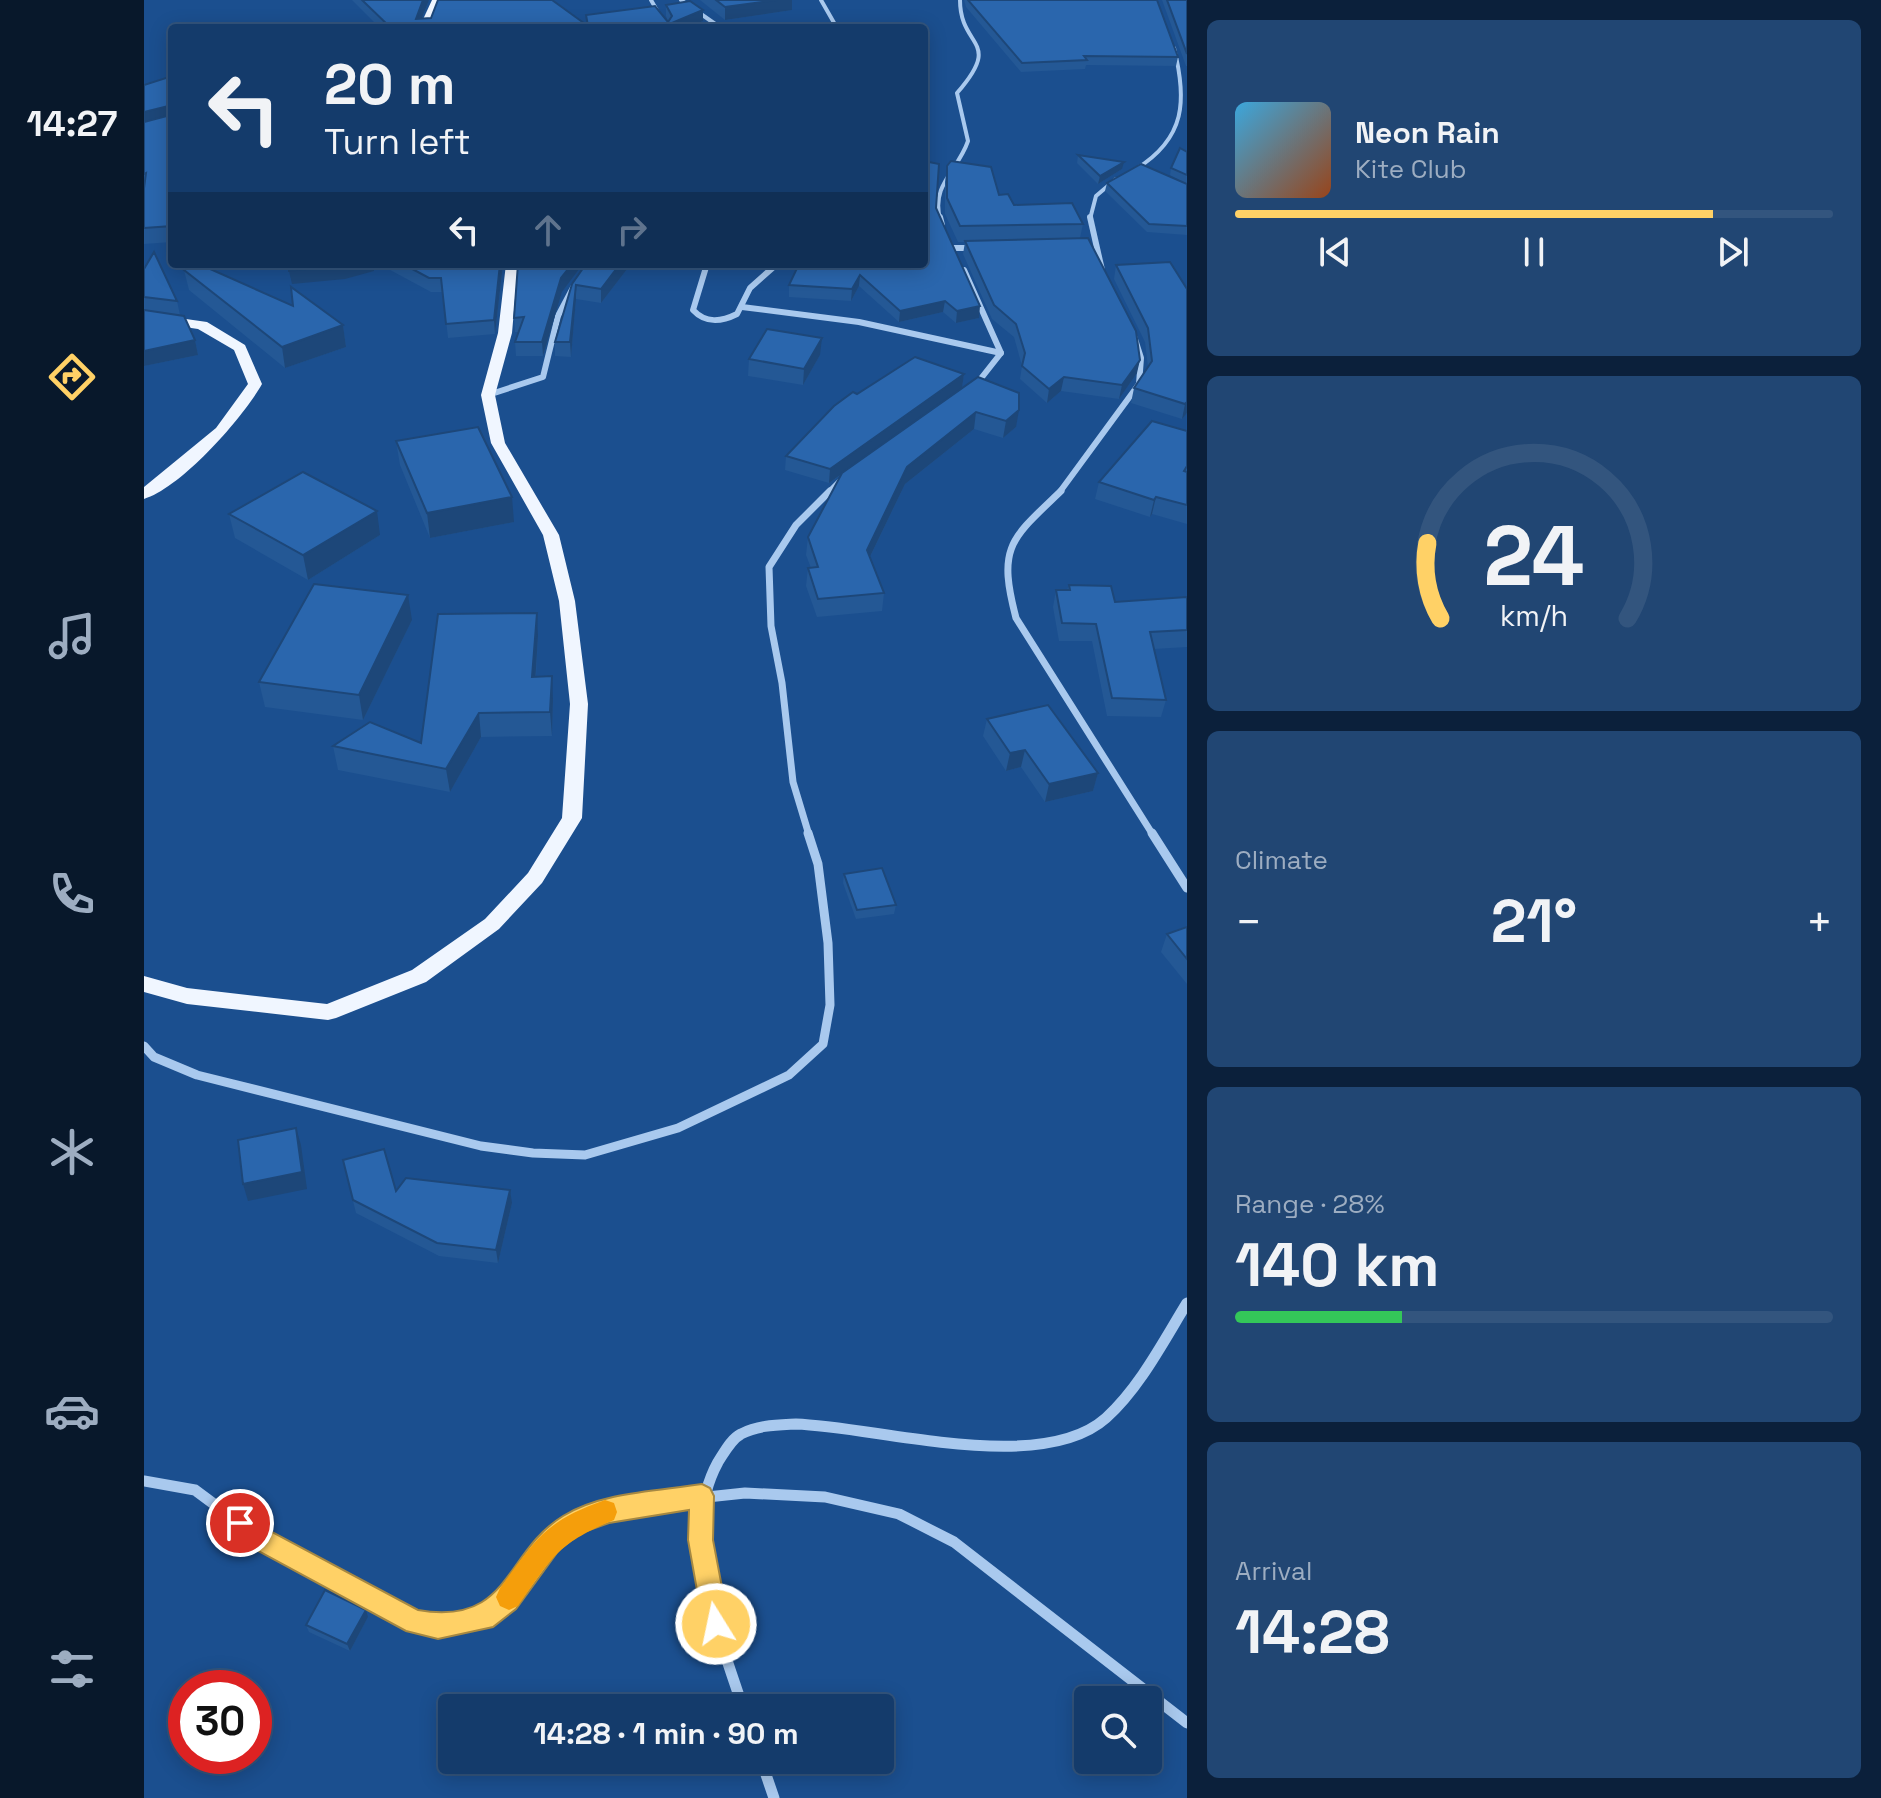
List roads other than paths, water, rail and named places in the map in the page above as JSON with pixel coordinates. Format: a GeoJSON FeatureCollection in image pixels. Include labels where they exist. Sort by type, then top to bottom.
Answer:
{"type":"FeatureCollection","features":[{"type":"Feature","properties":{"kind":"main road"},"geometry":{"type":"LineString","coordinates":[[426,24],[437,0]]}},
{"type":"Feature","properties":{"kind":"main road"},"geometry":{"type":"LineString","coordinates":[[144,984],[187,996],[328,1012],[367,997],[419,976],[492,924],[535,878],[572,818],[579,704],[567,601],[551,535],[498,443],[488,395],[505,333],[512,268]]}},
{"type":"Feature","properties":{"kind":"main road"},"geometry":{"type":"LineString","coordinates":[[144,317],[202,325],[240,348],[255,384],[246,402],[221,428],[144,494]]}},
{"type":"Feature","properties":{"kind":"street"},"geometry":{"type":"LineString","coordinates":[[651,0],[665,24]]}},
{"type":"Feature","properties":{"kind":"street"},"geometry":{"type":"LineString","coordinates":[[681,0],[715,24]]}},
{"type":"Feature","properties":{"kind":"street"},"geometry":{"type":"LineString","coordinates":[[821,0],[835,24]]}},
{"type":"Feature","properties":{"kind":"street"},"geometry":{"type":"LineString","coordinates":[[960,0],[960,9],[980,53],[979,70],[957,93],[969,137],[966,148],[940,180],[940,221],[1001,353]]}},
{"type":"Feature","properties":{"kind":"street"},"geometry":{"type":"LineString","coordinates":[[1105,277],[1088,208],[1093,195],[1108,182],[1140,167],[1161,152],[1185,106],[1186,94],[1171,40]]}},
{"type":"Feature","properties":{"kind":"street"},"geometry":{"type":"LineString","coordinates":[[1140,167],[1154,172]]}},
{"type":"Feature","properties":{"kind":"street"},"geometry":{"type":"LineString","coordinates":[[1080,246],[1095,245]]}},
{"type":"Feature","properties":{"kind":"street"},"geometry":{"type":"LineString","coordinates":[[953,248],[980,248]]}},
{"type":"Feature","properties":{"kind":"street"},"geometry":{"type":"LineString","coordinates":[[706,268],[695,297],[696,314],[705,319],[726,319],[742,307],[750,288],[772,268]]}},
{"type":"Feature","properties":{"kind":"street"},"geometry":{"type":"LineString","coordinates":[[488,395],[543,377],[567,295],[582,274]]}},
{"type":"Feature","properties":{"kind":"street"},"geometry":{"type":"LineString","coordinates":[[742,307],[859,322],[1001,353]]}},
{"type":"Feature","properties":{"kind":"street"},"geometry":{"type":"LineString","coordinates":[[1127,321],[1139,343],[1143,375],[1139,384],[1061,491],[1031,519],[1007,552],[1005,577],[1016,618],[1187,888]]}},
{"type":"Feature","properties":{"kind":"street"},"geometry":{"type":"LineString","coordinates":[[963,394],[994,367],[1001,353]]}},
{"type":"Feature","properties":{"kind":"street"},"geometry":{"type":"LineString","coordinates":[[144,1046],[154,1057],[197,1075],[481,1146],[533,1153],[585,1155],[678,1128],[789,1075],[823,1044],[830,1005],[818,864],[793,782],[782,683],[771,626],[769,567],[796,525],[832,486],[853,469]]}},
{"type":"Feature","properties":{"kind":"street"},"geometry":{"type":"LineString","coordinates":[[738,1694],[716,1624],[701,1540],[702,1496],[717,1461],[739,1434],[779,1424],[849,1427],[1012,1448],[1058,1442],[1096,1426],[1126,1394],[1187,1303]]}},
{"type":"Feature","properties":{"kind":"street"},"geometry":{"type":"LineString","coordinates":[[144,1481],[181,1485],[195,1490],[261,1539],[415,1622],[438,1626],[484,1618],[507,1600],[550,1541],[573,1523],[609,1511],[742,1493],[830,1499],[899,1514],[983,1560],[1133,1687],[1187,1723]]}},
{"type":"Feature","properties":{"kind":"street"},"geometry":{"type":"LineString","coordinates":[[766,1774],[774,1798]]}}]}
